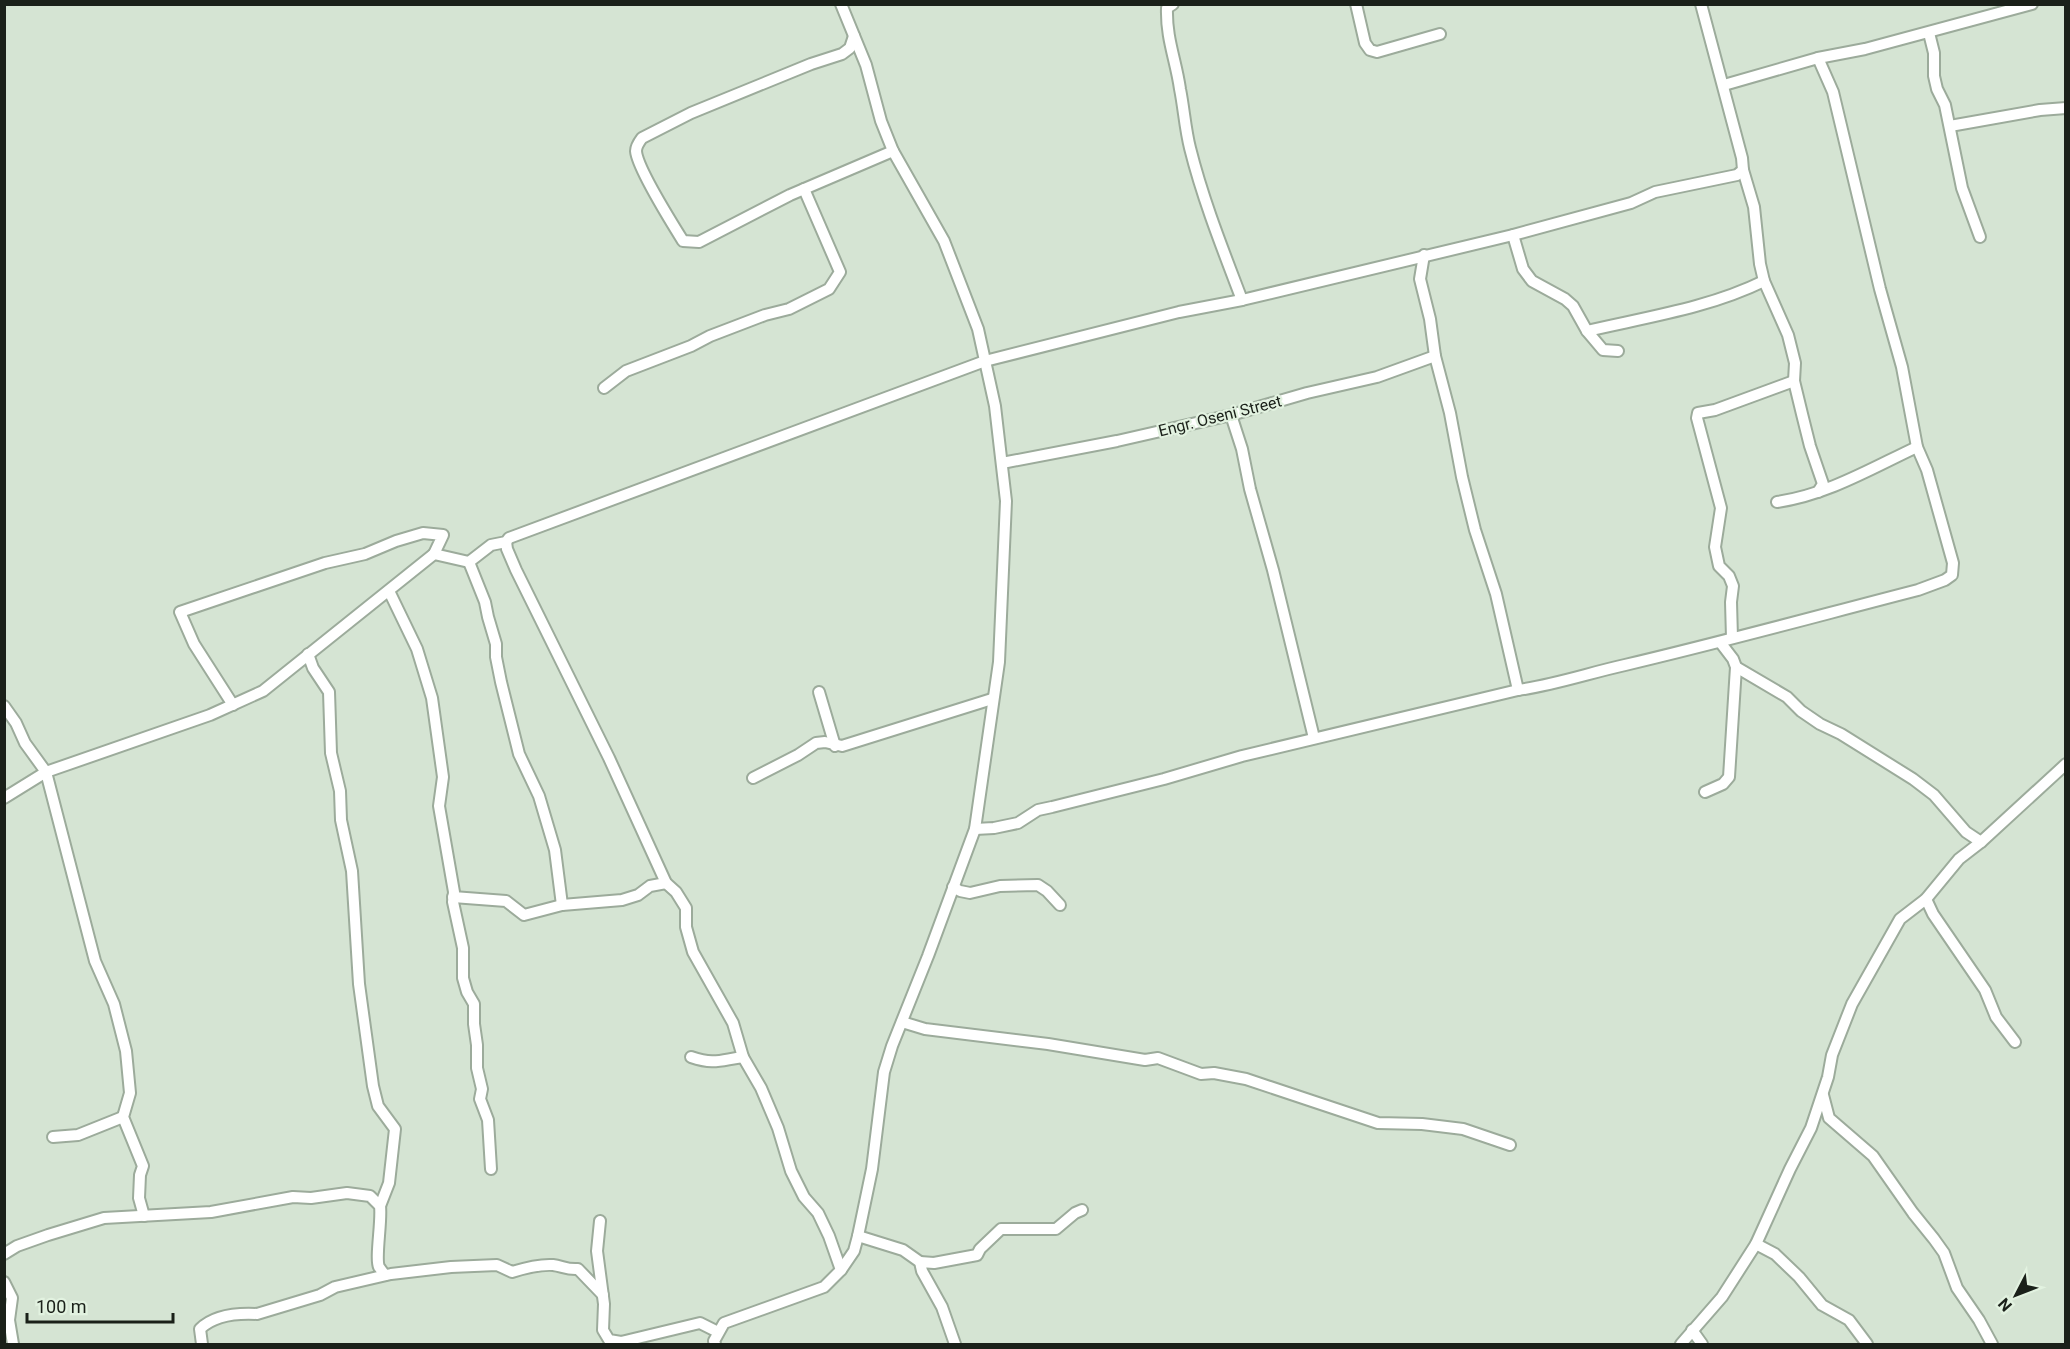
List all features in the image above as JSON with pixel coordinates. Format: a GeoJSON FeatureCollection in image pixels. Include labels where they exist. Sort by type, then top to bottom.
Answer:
{"type":"FeatureCollection","features":[{"type":"Feature","properties":{"kind":"street"},"geometry":{"type":"LineString","coordinates":[[715,1344],[718,1332],[724,1323],[824,1287],[841,1270],[854,1251],[872,1169],[884,1072],[975,829],[999,662],[1006,501],[995,406],[978,329],[944,241],[893,151],[881,121],[866,65],[841,4]]}},
{"type":"Feature","properties":{"kind":"street"},"geometry":{"type":"LineString","coordinates":[[1173,4],[1167,8],[1166,29],[1180,88],[1189,147],[1217,236],[1242,300]]}},
{"type":"Feature","properties":{"kind":"street"},"geometry":{"type":"LineString","coordinates":[[1356,4],[1365,43],[1370,50],[1377,52],[1440,34]]}},
{"type":"Feature","properties":{"kind":"street"},"geometry":{"type":"LineString","coordinates":[[1701,4],[1754,207],[1764,281],[1788,335],[1795,363],[1794,381],[1822,484],[1818,492]]}},
{"type":"Feature","properties":{"kind":"street"},"geometry":{"type":"LineString","coordinates":[[1724,85],[1818,58],[1929,33],[2032,4]]}},
{"type":"Feature","properties":{"kind":"street"},"geometry":{"type":"LineString","coordinates":[[1929,33],[1934,53],[1934,76],[1937,89],[1945,105],[1962,188],[1980,237]]}},
{"type":"Feature","properties":{"kind":"street"},"geometry":{"type":"LineString","coordinates":[[854,36],[850,48],[842,54],[811,64],[691,113],[642,138],[636,151],[639,162],[683,241],[699,242],[804,189],[893,151]]}},
{"type":"Feature","properties":{"kind":"street"},"geometry":{"type":"LineString","coordinates":[[975,829],[1018,823],[1038,810],[1164,779],[1314,738],[1348,732],[1518,690],[1551,686],[1590,673],[1720,642],[1918,590],[1952,575],[1953,563],[1927,470],[1917,447],[1902,366],[1880,289],[1836,102],[1818,58]]}},
{"type":"Feature","properties":{"kind":"street"},"geometry":{"type":"LineString","coordinates":[[1950,126],[2040,110],[2066,108]]}},
{"type":"Feature","properties":{"kind":"street"},"geometry":{"type":"LineString","coordinates":[[469,562],[491,545],[506,542],[509,538],[985,361],[1179,312],[1242,300],[1513,235],[1631,203],[1654,192],[1727,179],[1743,170]]}},
{"type":"Feature","properties":{"kind":"street"},"geometry":{"type":"LineString","coordinates":[[604,388],[626,371],[765,315],[789,309],[829,289],[840,272],[804,189]]}},
{"type":"Feature","properties":{"kind":"street"},"geometry":{"type":"LineString","coordinates":[[1513,235],[1523,270],[1532,281],[1565,299],[1573,306],[1587,331],[1603,350],[1618,351]]}},
{"type":"Feature","properties":{"kind":"street"},"geometry":{"type":"LineString","coordinates":[[1424,255],[1420,279],[1464,488],[1496,594],[1518,690]]}},
{"type":"Feature","properties":{"kind":"street"},"geometry":{"type":"LineString","coordinates":[[1587,331],[1660,316],[1743,291],[1764,281]]}},
{"type":"Feature","properties":{"kind":"street","name":"Engr. Oseni Street"},"geometry":{"type":"LineString","coordinates":[[1002,463],[1117,441],[1231,415],[1307,393],[1377,377],[1436,356]]}},
{"type":"Feature","properties":{"kind":"street"},"geometry":{"type":"LineString","coordinates":[[1732,638],[1733,586],[1730,576],[1719,566],[1715,548],[1721,508],[1697,418],[1698,413],[1715,410],[1794,381]]}},
{"type":"Feature","properties":{"kind":"street"},"geometry":{"type":"LineString","coordinates":[[1231,415],[1242,449],[1250,489],[1273,570],[1314,738]]}},
{"type":"Feature","properties":{"kind":"street"},"geometry":{"type":"LineString","coordinates":[[1777,502],[1802,498],[1841,483],[1917,447]]}},
{"type":"Feature","properties":{"kind":"street"},"geometry":{"type":"LineString","coordinates":[[4,798],[46,772],[210,715],[233,705],[263,691],[434,554],[443,536],[423,533],[365,554],[325,563],[180,612],[194,644],[233,705]]}},
{"type":"Feature","properties":{"kind":"street"},"geometry":{"type":"LineString","coordinates":[[506,542],[516,570],[609,758],[666,883],[676,892],[686,908],[686,927],[693,952],[733,1023],[743,1057],[761,1088],[778,1128],[791,1171],[804,1197],[818,1213],[841,1270]]}},
{"type":"Feature","properties":{"kind":"street"},"geometry":{"type":"LineString","coordinates":[[434,554],[469,562]]}},
{"type":"Feature","properties":{"kind":"street"},"geometry":{"type":"LineString","coordinates":[[469,562],[485,603],[496,644],[496,657],[519,754],[539,796],[555,850],[562,905]]}},
{"type":"Feature","properties":{"kind":"street"},"geometry":{"type":"LineString","coordinates":[[389,591],[417,649],[432,698],[443,777],[439,806],[463,948],[463,978],[474,1004],[477,1068],[482,1089],[480,1099],[488,1120],[491,1169]]}},
{"type":"Feature","properties":{"kind":"street"},"geometry":{"type":"LineString","coordinates":[[1720,642],[1736,667],[1787,697],[1801,711],[1820,724],[1841,734],[1913,779],[1934,795],[1966,832],[1981,842]]}},
{"type":"Feature","properties":{"kind":"street"},"geometry":{"type":"LineString","coordinates":[[308,654],[313,668],[329,692],[331,753],[340,791],[341,820],[352,871],[359,984],[373,1086],[378,1106],[395,1129],[389,1183],[382,1201],[377,1258],[379,1267],[385,1275]]}},
{"type":"Feature","properties":{"kind":"street"},"geometry":{"type":"LineString","coordinates":[[1705,792],[1723,784],[1729,777],[1736,667]]}},
{"type":"Feature","properties":{"kind":"street"},"geometry":{"type":"LineString","coordinates":[[819,692],[835,746]]}},
{"type":"Feature","properties":{"kind":"street"},"geometry":{"type":"LineString","coordinates":[[753,778],[816,743],[825,742],[842,746],[992,699]]}},
{"type":"Feature","properties":{"kind":"street"},"geometry":{"type":"LineString","coordinates":[[4,706],[16,723],[25,743],[46,772],[95,962],[114,1004],[126,1051],[130,1093],[123,1117],[143,1166],[140,1175],[139,1198],[144,1216]]}},
{"type":"Feature","properties":{"kind":"street"},"geometry":{"type":"LineString","coordinates":[[1681,1344],[1722,1297],[1756,1244],[1811,1128],[1823,1095],[1832,1055],[1858,993],[1900,919],[1926,899],[1959,859],[1981,842],[2066,764]]}},
{"type":"Feature","properties":{"kind":"street"},"geometry":{"type":"LineString","coordinates":[[453,897],[506,901],[524,915],[562,905],[622,900],[638,895],[650,886],[666,883]]}},
{"type":"Feature","properties":{"kind":"street"},"geometry":{"type":"LineString","coordinates":[[953,887],[970,893],[1000,886],[1038,885],[1060,905]]}},
{"type":"Feature","properties":{"kind":"street"},"geometry":{"type":"LineString","coordinates":[[1926,899],[1933,914],[1985,990],[1996,1017],[2015,1042]]}},
{"type":"Feature","properties":{"kind":"street"},"geometry":{"type":"LineString","coordinates":[[902,1022],[925,1029],[1145,1060],[1158,1058],[1201,1074],[1214,1073],[1246,1079],[1378,1123],[1422,1124],[1463,1129],[1510,1145]]}},
{"type":"Feature","properties":{"kind":"street"},"geometry":{"type":"LineString","coordinates":[[692,1057],[713,1062],[743,1057]]}},
{"type":"Feature","properties":{"kind":"street"},"geometry":{"type":"LineString","coordinates":[[1823,1095],[1829,1118],[1874,1156],[1944,1253],[1957,1288],[1992,1344]]}},
{"type":"Feature","properties":{"kind":"street"},"geometry":{"type":"LineString","coordinates":[[53,1137],[78,1135],[123,1117]]}},
{"type":"Feature","properties":{"kind":"street"},"geometry":{"type":"LineString","coordinates":[[4,1254],[17,1246],[104,1218],[211,1212],[293,1197],[310,1198],[347,1193],[370,1196],[382,1201]]}},
{"type":"Feature","properties":{"kind":"street"},"geometry":{"type":"LineString","coordinates":[[858,1236],[903,1250],[920,1262],[934,1263],[977,1255],[980,1249],[1001,1229],[1056,1229],[1082,1210]]}},
{"type":"Feature","properties":{"kind":"street"},"geometry":{"type":"LineString","coordinates":[[600,1221],[597,1251],[603,1295],[605,1342],[621,1342],[700,1323],[718,1332]]}},
{"type":"Feature","properties":{"kind":"street"},"geometry":{"type":"LineString","coordinates":[[1756,1244],[1775,1254],[1822,1305],[1849,1320],[1867,1344]]}},
{"type":"Feature","properties":{"kind":"street"},"geometry":{"type":"LineString","coordinates":[[920,1262],[922,1271],[942,1307],[955,1344]]}},
{"type":"Feature","properties":{"kind":"street"},"geometry":{"type":"LineString","coordinates":[[202,1344],[200,1329],[208,1321],[257,1314],[320,1295],[335,1287],[385,1275],[451,1267],[497,1265],[512,1272],[526,1267],[554,1265],[565,1270],[578,1269],[603,1295]]}},
{"type":"Feature","properties":{"kind":"street"},"geometry":{"type":"LineString","coordinates":[[4,1282],[12,1298],[9,1320],[13,1344]]}},
{"type":"Feature","properties":{"kind":"street"},"geometry":{"type":"LineString","coordinates":[[1692,1330],[1702,1344]]}}]}
